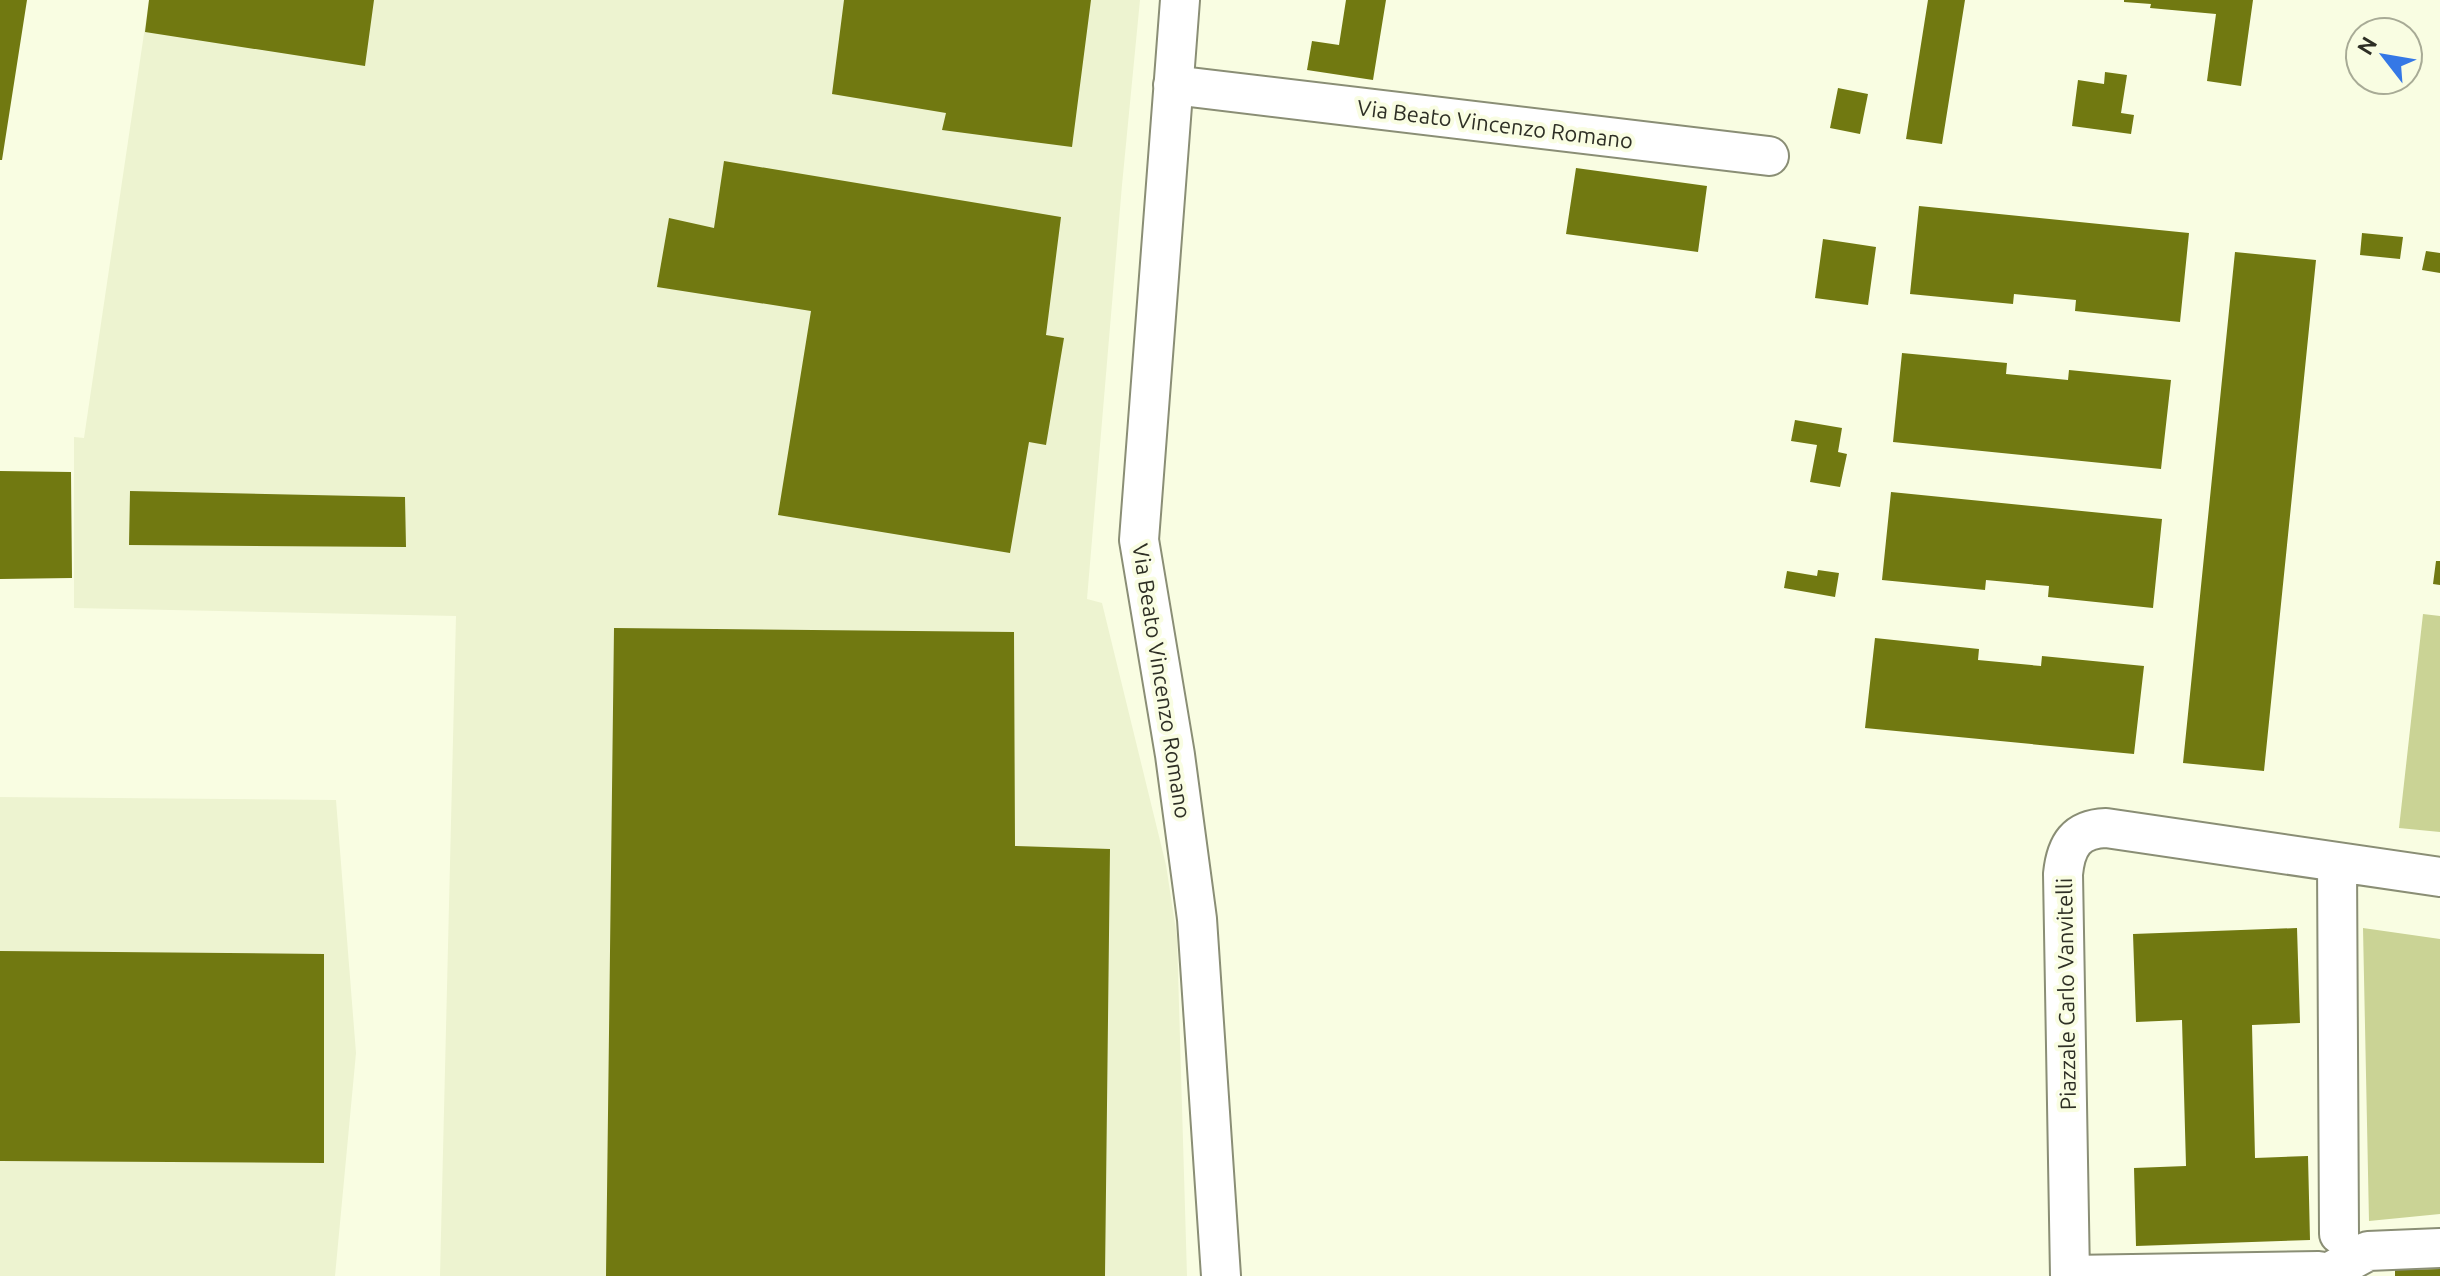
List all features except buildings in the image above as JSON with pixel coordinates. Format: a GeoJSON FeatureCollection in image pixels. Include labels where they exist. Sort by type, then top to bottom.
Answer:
{"type":"FeatureCollection","features":[{"type":"Feature","properties":{"kind":"street","name":"Via Beato Vincenzo Romano"},"geometry":{"type":"LineString","coordinates":[[1180,0],[1139,540],[1175,755],[1197,919],[1221,1276]]}},
{"type":"Feature","properties":{"kind":"street","name":"Via Beato Vincenzo Romano"},"geometry":{"type":"LineString","coordinates":[[1173,85],[1769,156]]}},
{"type":"Feature","properties":{"kind":"street","name":"Piazzale Carlo Vanvitelli"},"geometry":{"type":"LineString","coordinates":[[2440,877],[2106,828],[2092,828],[2082,833],[2070,847],[2064,860],[2063,874],[2070,1276],[2319,1271],[2326,1275],[2368,1251],[2440,1248]]}},
{"type":"Feature","properties":{"kind":"street"},"geometry":{"type":"LineString","coordinates":[[2337,862],[2339,1234]]}},
{"type":"Feature","properties":{"kind":"shaded area"},"geometry":{"type":"Polygon","coordinates":[[[149,0],[1140,0],[1087,599],[1102,603],[1166,865],[1177,937],[1187,1276],[440,1276],[456,616],[74,608],[74,437],[84,438],[149,0]]]}},
{"type":"Feature","properties":{"kind":"shaded area"},"geometry":{"type":"Polygon","coordinates":[[[0,797],[336,800],[356,1053],[335,1276],[0,1276],[0,797]]]}},
{"type":"Feature","properties":{"kind":"green space"},"geometry":{"type":"Polygon","coordinates":[[[2423,614],[2440,616],[2440,832],[2399,828],[2423,614]]]}},
{"type":"Feature","properties":{"kind":"green space"},"geometry":{"type":"Polygon","coordinates":[[[2363,928],[2440,939],[2440,1214],[2369,1221],[2363,928]]]}}]}
